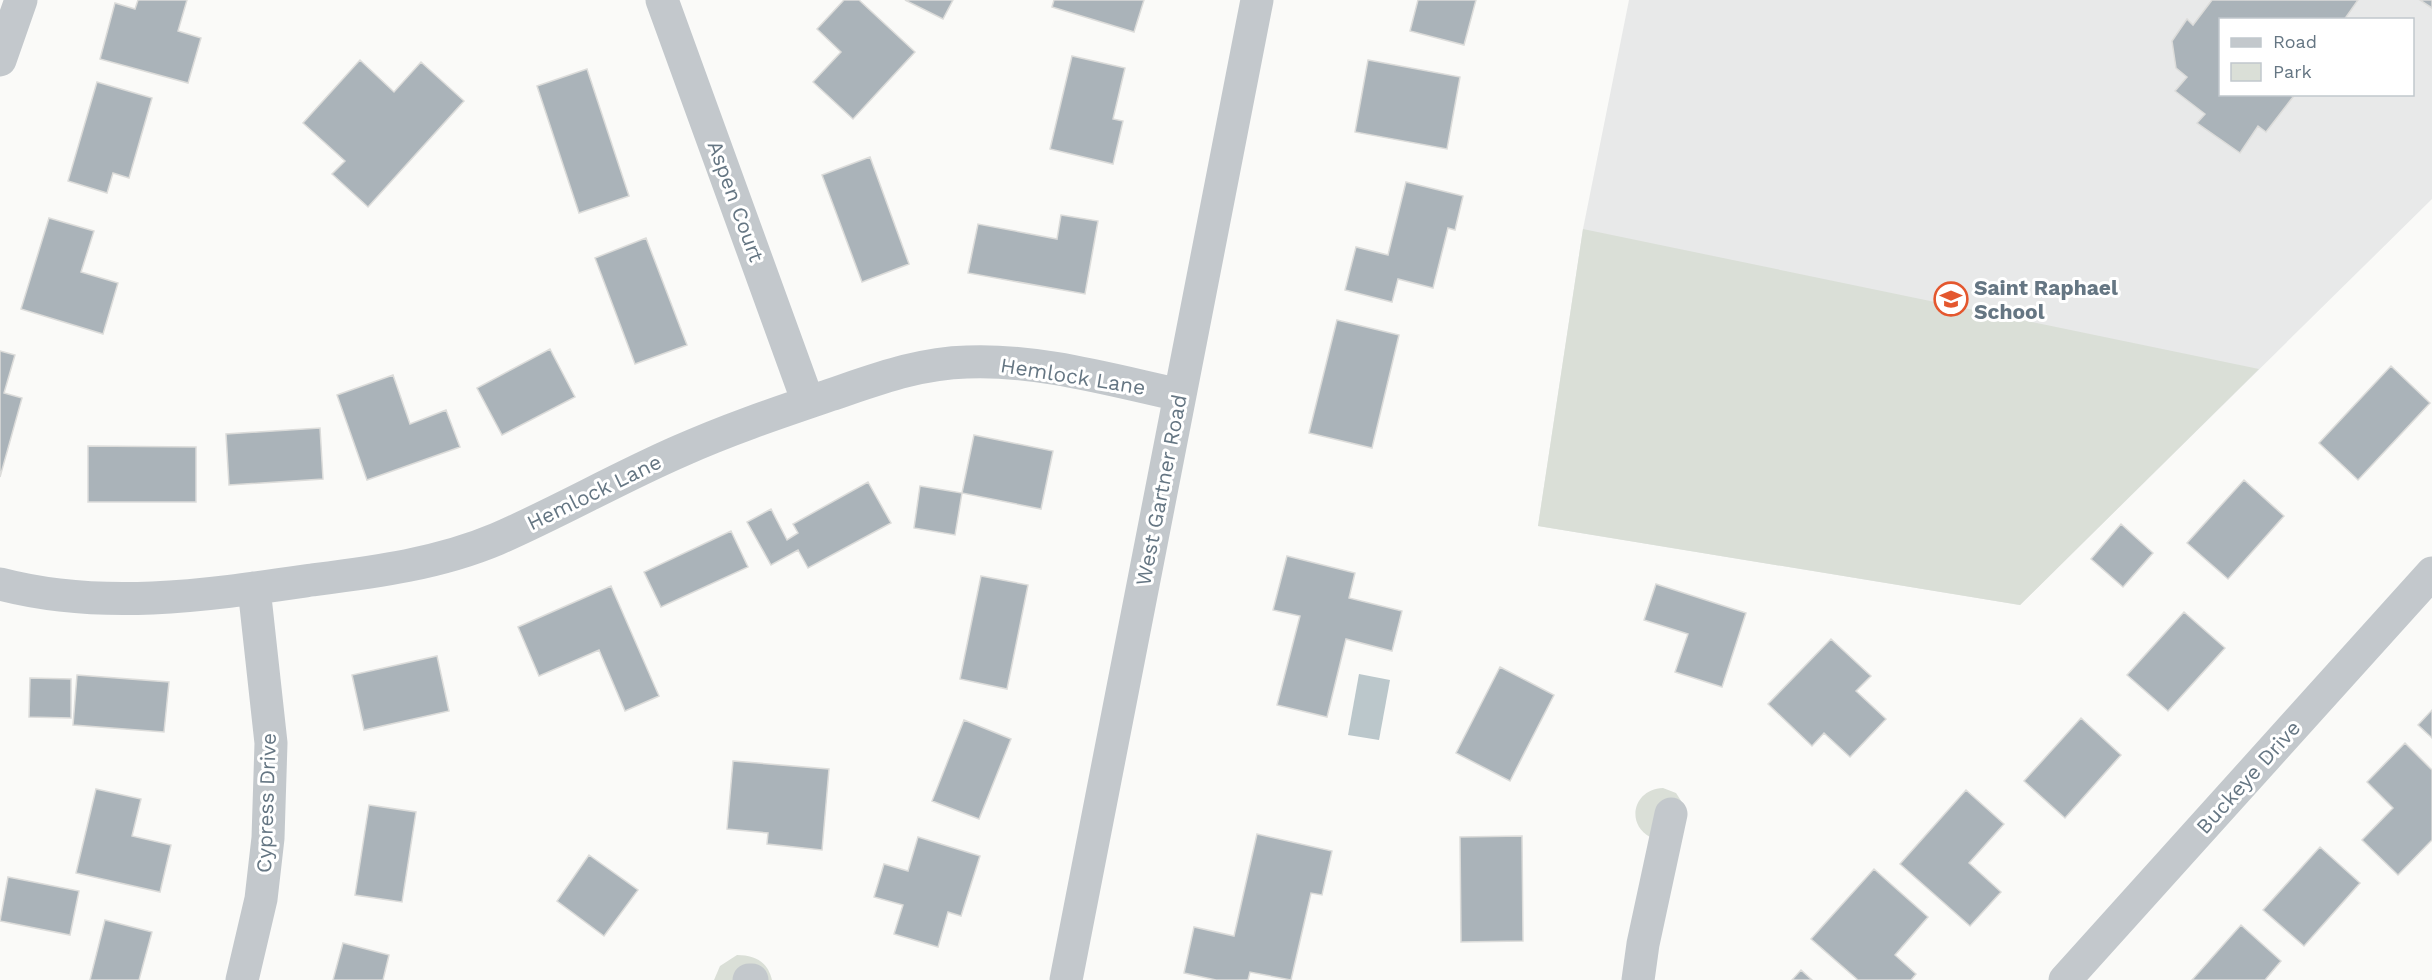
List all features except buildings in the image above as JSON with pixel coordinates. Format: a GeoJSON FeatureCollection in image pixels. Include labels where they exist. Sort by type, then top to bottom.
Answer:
{"type":"FeatureCollection","features":[{"type":"Feature","properties":{"kind":"street"},"geometry":{"type":"LineString","coordinates":[[0,60],[21,0]]}},
{"type":"Feature","properties":{"kind":"street","name":"Aspen Court"},"geometry":{"type":"LineString","coordinates":[[662,0],[808,402]]}},
{"type":"Feature","properties":{"kind":"street","name":"West Gartner Road"},"geometry":{"type":"LineString","coordinates":[[1066,980],[1257,0]]}},
{"type":"Feature","properties":{"kind":"street","name":"Hemlock Lane"},"geometry":{"type":"LineString","coordinates":[[0,584],[97,599],[171,599],[393,569],[450,555],[496,539],[679,451],[758,419],[906,369],[966,362],[1028,366],[1097,377],[1180,395]]}},
{"type":"Feature","properties":{"kind":"street","name":"Buckeye Drive"},"geometry":{"type":"LineString","coordinates":[[2065,980],[2432,573]]}},
{"type":"Feature","properties":{"kind":"street","name":"Cypress Drive"},"geometry":{"type":"LineString","coordinates":[[242,980],[261,899],[268,838],[271,743],[254,588]]}},
{"type":"Feature","properties":{"kind":"street"},"geometry":{"type":"LineString","coordinates":[[1638,980],[1643,944],[1671,814]]}},
{"type":"Feature","properties":{"kind":"shaded area","name":"Saint Raphael School"},"geometry":{"type":"Polygon","coordinates":[[[1629,0],[2432,0],[2432,199],[2020,605],[1538,526],[1583,229],[1629,0]]]}},
{"type":"Feature","properties":{"kind":"shaded area"},"geometry":{"type":"Polygon","coordinates":[[[1359,674],[1390,680],[1379,740],[1348,735],[1359,674]]]}},
{"type":"Feature","properties":{"kind":"green space"},"geometry":{"type":"Polygon","coordinates":[[[1583,229],[2259,369],[2020,605],[1538,526],[1583,229]]]}},
{"type":"Feature","properties":{"kind":"green space"},"geometry":{"type":"Polygon","coordinates":[[[1663,788],[1676,793],[1685,807],[1650,837],[1637,824],[1636,808],[1645,794],[1663,788]]]}},
{"type":"Feature","properties":{"kind":"green space"},"geometry":{"type":"Polygon","coordinates":[[[737,955],[750,956],[760,961],[772,980],[714,980],[720,966],[737,955]]]}},
{"type":"Feature","properties":{"kind":"place","name":"Saint Raphael School"},"geometry":{"type":"Point","coordinates":[1951,299]}}]}
